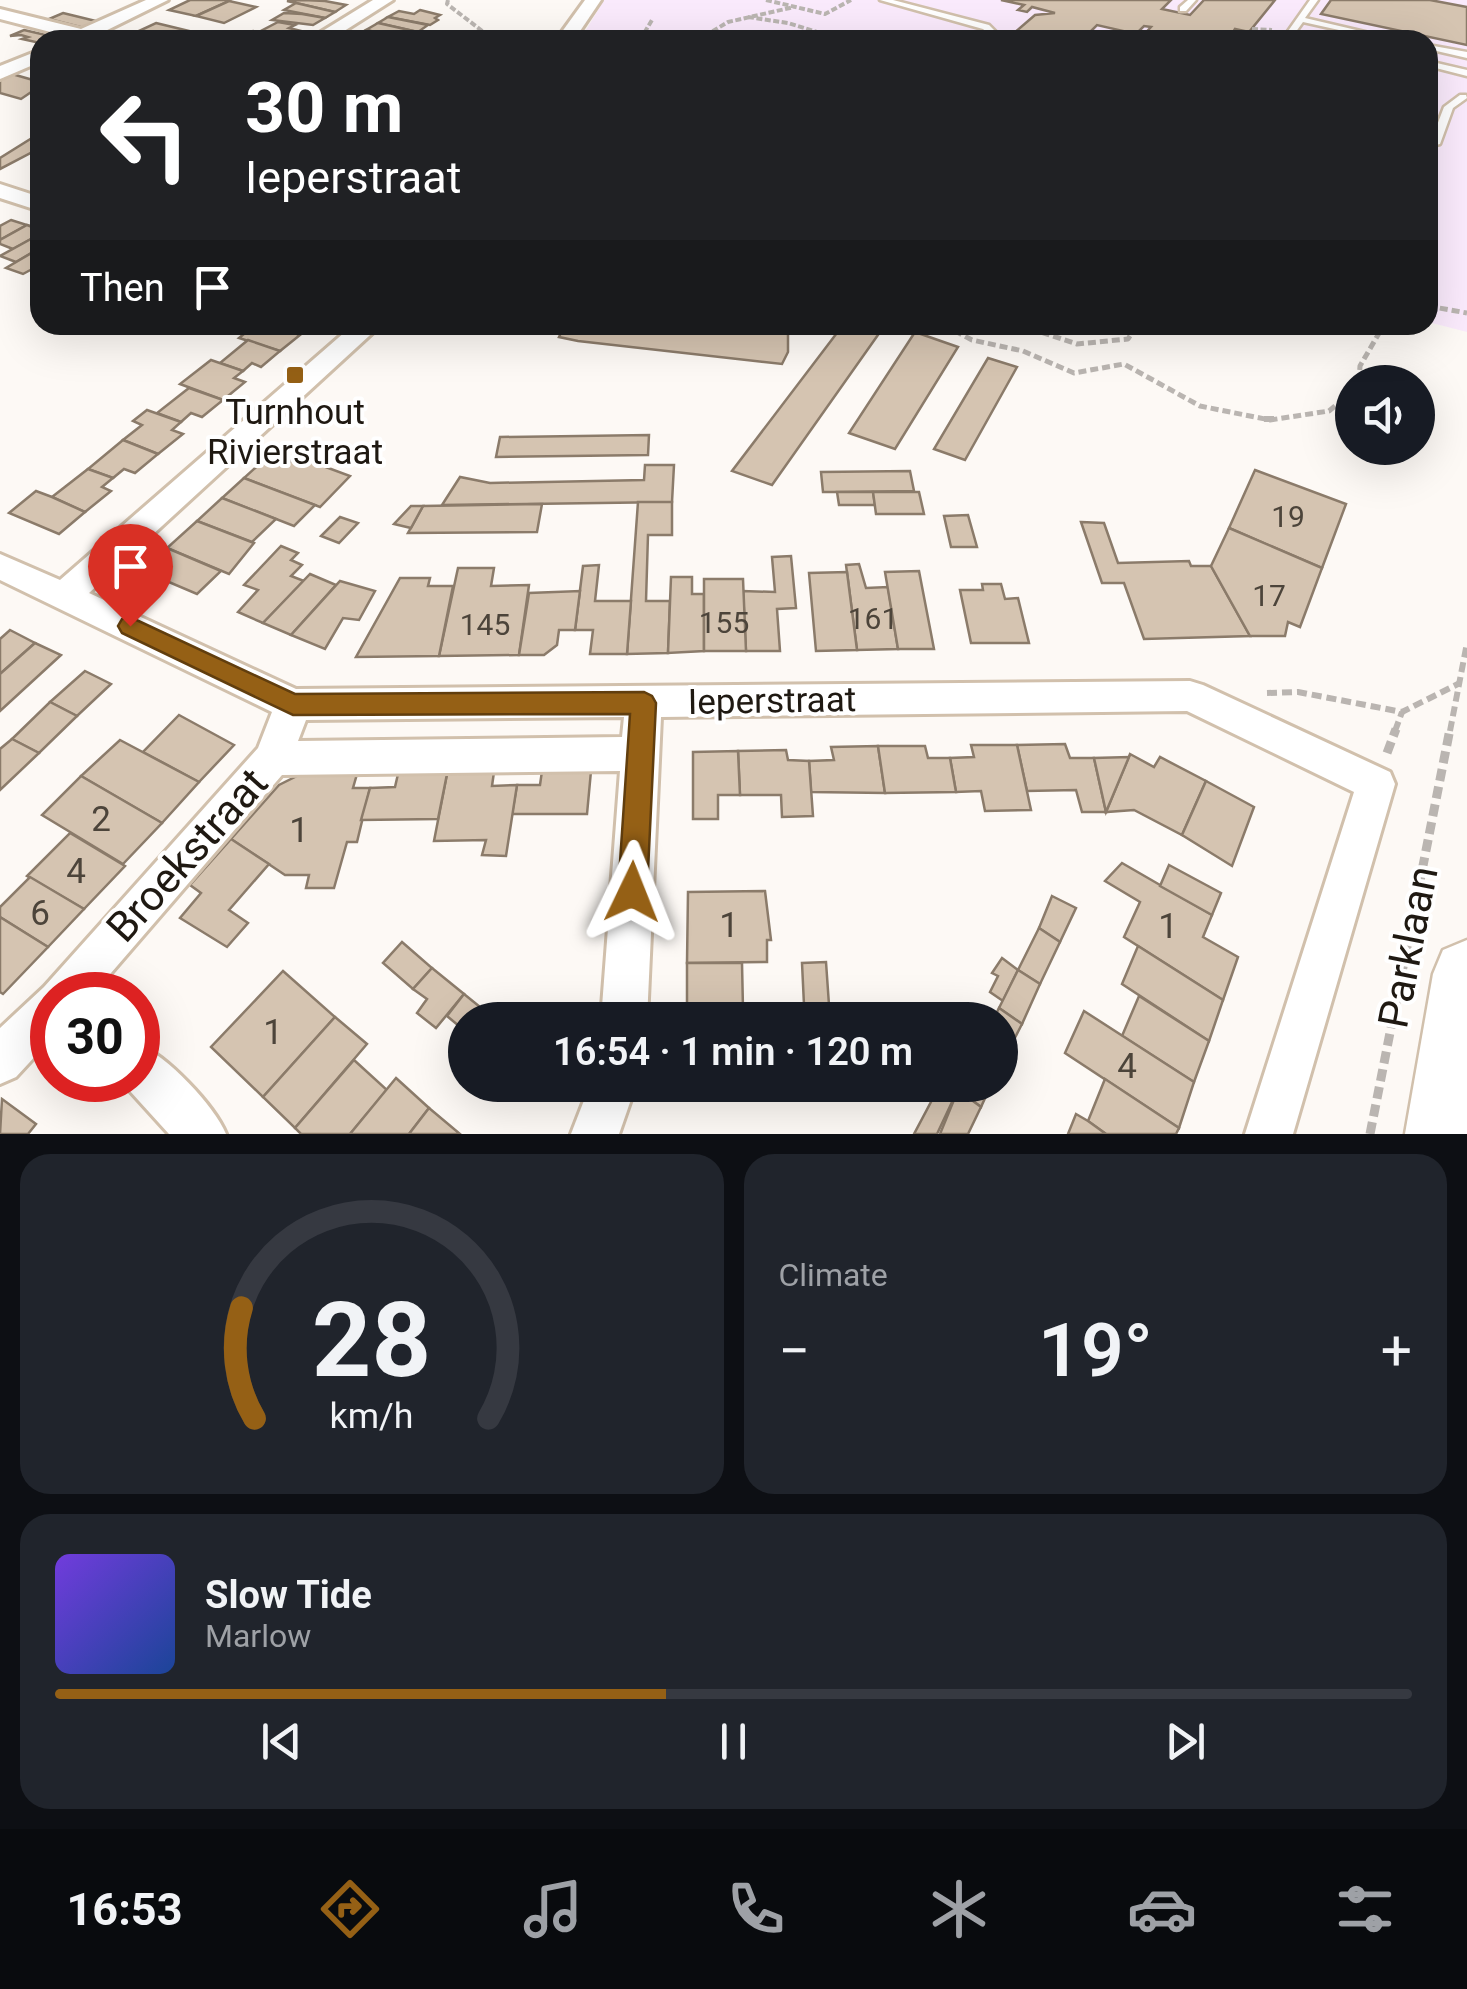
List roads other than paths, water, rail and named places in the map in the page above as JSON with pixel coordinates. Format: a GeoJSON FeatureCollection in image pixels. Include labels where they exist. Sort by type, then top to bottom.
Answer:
{"type":"FeatureCollection","features":[{"type":"Feature","properties":{"kind":"main road","name":"Parklaan"},"geometry":{"type":"LineString","coordinates":[[1442,1134],[1467,974]]}},
{"type":"Feature","properties":{"kind":"street"},"geometry":{"type":"LineString","coordinates":[[94,30],[160,0]]}},
{"type":"Feature","properties":{"kind":"street"},"geometry":{"type":"LineString","coordinates":[[334,30],[385,0]]}},
{"type":"Feature","properties":{"kind":"street"},"geometry":{"type":"LineString","coordinates":[[572,30],[593,0]]}},
{"type":"Feature","properties":{"kind":"street"},"geometry":{"type":"LineString","coordinates":[[0,14],[51,30]]}},
{"type":"Feature","properties":{"kind":"street"},"geometry":{"type":"LineString","coordinates":[[0,73],[30,60]]}},
{"type":"Feature","properties":{"kind":"street"},"geometry":{"type":"LineString","coordinates":[[0,191],[30,201]]}},
{"type":"Feature","properties":{"kind":"street"},"geometry":{"type":"LineString","coordinates":[[65,595],[357,335]]}},
{"type":"Feature","properties":{"kind":"street","name":"Ieperstraat"},"geometry":{"type":"LineString","coordinates":[[0,566],[293,704],[1190,696],[1376,784],[1269,1134]]}},
{"type":"Feature","properties":{"kind":"street"},"geometry":{"type":"LineString","coordinates":[[625,1002],[644,703]]}},
{"type":"Feature","properties":{"kind":"street","name":"Broekstraat"},"geometry":{"type":"LineString","coordinates":[[84,972],[273,758],[293,704]]}},
{"type":"Feature","properties":{"kind":"street"},"geometry":{"type":"LineString","coordinates":[[273,758],[638,754]]}},
{"type":"Feature","properties":{"kind":"street","name":"Broekstraat"},"geometry":{"type":"LineString","coordinates":[[0,1061],[30,1030]]}},
{"type":"Feature","properties":{"kind":"street"},"geometry":{"type":"LineString","coordinates":[[160,1090],[202,1134]]}},
{"type":"Feature","properties":{"kind":"street"},"geometry":{"type":"LineString","coordinates":[[595,1134],[606,1102]]}},
{"type":"Feature","properties":{"kind":"lane"},"geometry":{"type":"LineString","coordinates":[[884,0],[989,30]]}},
{"type":"Feature","properties":{"kind":"lane"},"geometry":{"type":"LineString","coordinates":[[1183,9],[1192,0]]}},
{"type":"Feature","properties":{"kind":"lane"},"geometry":{"type":"LineString","coordinates":[[1293,30],[1314,0]]}},
{"type":"Feature","properties":{"kind":"lane"},"geometry":{"type":"LineString","coordinates":[[1300,20],[1348,30]]}},
{"type":"Feature","properties":{"kind":"lane"},"geometry":{"type":"LineString","coordinates":[[1438,49],[1467,56]]}},
{"type":"Feature","properties":{"kind":"lane"},"geometry":{"type":"LineString","coordinates":[[1438,66],[1467,73]]}},
{"type":"Feature","properties":{"kind":"lane"},"geometry":{"type":"LineString","coordinates":[[1438,135],[1448,107],[1463,97]]}},
{"type":"Feature","properties":{"kind":"place","name":"Turnhout Rivierstraat"},"geometry":{"type":"Point","coordinates":[295,375]}}]}
